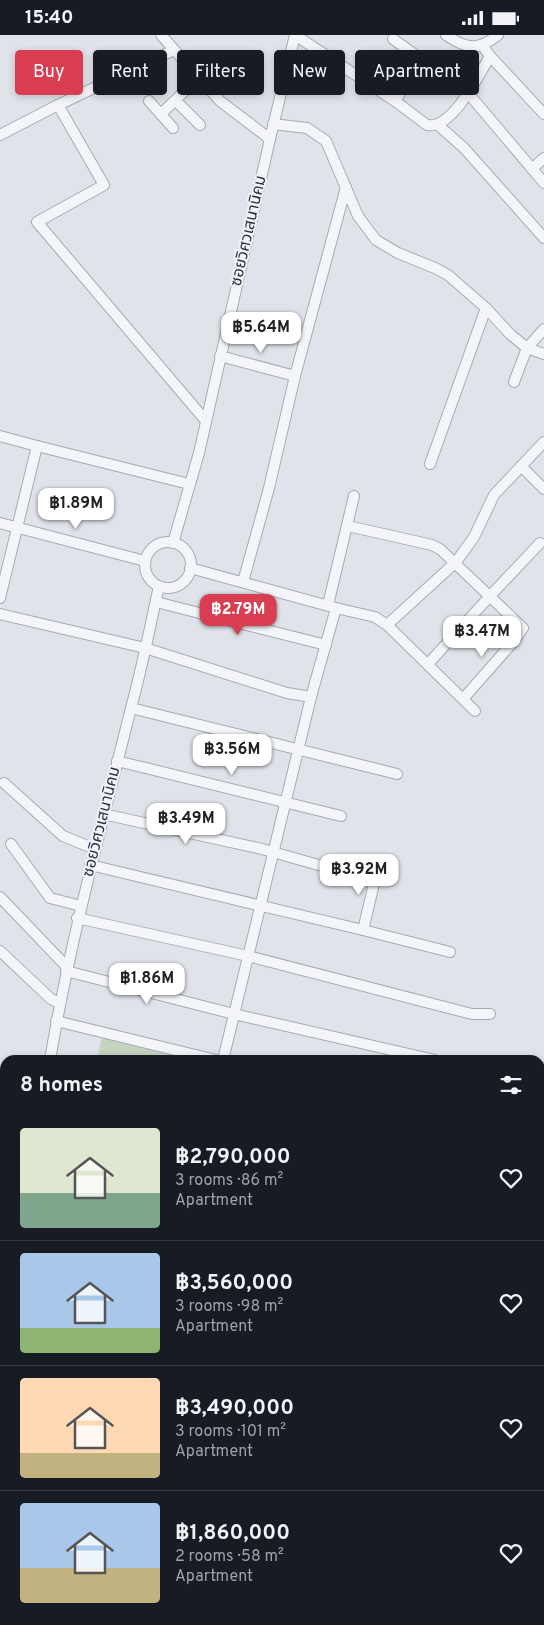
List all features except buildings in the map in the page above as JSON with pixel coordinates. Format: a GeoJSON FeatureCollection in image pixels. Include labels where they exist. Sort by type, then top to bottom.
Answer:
{"type":"FeatureCollection","features":[{"type":"Feature","properties":{"kind":"street"},"geometry":{"type":"LineString","coordinates":[[161,35],[177,53]]}},
{"type":"Feature","properties":{"kind":"street"},"geometry":{"type":"LineString","coordinates":[[295,35],[395,101],[426,125],[438,125],[454,111],[466,95]]}},
{"type":"Feature","properties":{"kind":"street","name":"ซอยวิศวเสนานิคม"},"geometry":{"type":"LineString","coordinates":[[172,543],[206,421],[295,35]]}},
{"type":"Feature","properties":{"kind":"street"},"geometry":{"type":"LineString","coordinates":[[446,35],[469,47],[482,45],[498,35]]}},
{"type":"Feature","properties":{"kind":"street"},"geometry":{"type":"LineString","coordinates":[[392,39],[421,59],[395,101]]}},
{"type":"Feature","properties":{"kind":"street"},"geometry":{"type":"LineString","coordinates":[[482,45],[544,114]]}},
{"type":"Feature","properties":{"kind":"street"},"geometry":{"type":"LineString","coordinates":[[0,135],[174,50]]}},
{"type":"Feature","properties":{"kind":"street"},"geometry":{"type":"LineString","coordinates":[[479,74],[490,56]]}},
{"type":"Feature","properties":{"kind":"street"},"geometry":{"type":"LineString","coordinates":[[161,114],[182,95]]}},
{"type":"Feature","properties":{"kind":"street"},"geometry":{"type":"LineString","coordinates":[[215,95],[270,139]]}},
{"type":"Feature","properties":{"kind":"street"},"geometry":{"type":"LineString","coordinates":[[470,95],[544,183]]}},
{"type":"Feature","properties":{"kind":"street"},"geometry":{"type":"LineString","coordinates":[[149,101],[173,128]]}},
{"type":"Feature","properties":{"kind":"street"},"geometry":{"type":"LineString","coordinates":[[176,101],[200,125]]}},
{"type":"Feature","properties":{"kind":"street"},"geometry":{"type":"LineString","coordinates":[[58,105],[104,185],[37,222],[206,421]]}},
{"type":"Feature","properties":{"kind":"street"},"geometry":{"type":"LineString","coordinates":[[273,124],[307,128],[326,141],[343,177],[358,216],[376,240],[398,253],[448,275],[486,308],[510,334],[527,348],[544,355]]}},
{"type":"Feature","properties":{"kind":"street"},"geometry":{"type":"LineString","coordinates":[[438,125],[464,147],[544,238]]}},
{"type":"Feature","properties":{"kind":"street"},"geometry":{"type":"LineString","coordinates":[[532,169],[544,158]]}},
{"type":"Feature","properties":{"kind":"street"},"geometry":{"type":"LineString","coordinates":[[243,581],[269,488],[295,376],[346,187]]}},
{"type":"Feature","properties":{"kind":"street"},"geometry":{"type":"LineString","coordinates":[[430,465],[486,308]]}},
{"type":"Feature","properties":{"kind":"street"},"geometry":{"type":"LineString","coordinates":[[514,382],[527,348],[544,329]]}},
{"type":"Feature","properties":{"kind":"street"},"geometry":{"type":"LineString","coordinates":[[220,356],[295,376]]}},
{"type":"Feature","properties":{"kind":"street"},"geometry":{"type":"LineString","coordinates":[[0,436],[189,484]]}},
{"type":"Feature","properties":{"kind":"street"},"geometry":{"type":"LineString","coordinates":[[386,625],[456,562],[474,537],[494,495],[544,442]]}},
{"type":"Feature","properties":{"kind":"street"},"geometry":{"type":"LineString","coordinates":[[0,597],[38,447]]}},
{"type":"Feature","properties":{"kind":"street"},"geometry":{"type":"LineString","coordinates":[[521,466],[544,489]]}},
{"type":"Feature","properties":{"kind":"street"},"geometry":{"type":"LineString","coordinates":[[224,1055],[311,697],[326,645],[354,496]]}},
{"type":"Feature","properties":{"kind":"street"},"geometry":{"type":"LineString","coordinates":[[0,523],[145,561]]}},
{"type":"Feature","properties":{"kind":"street"},"geometry":{"type":"LineString","coordinates":[[348,526],[432,545],[440,549],[518,622],[523,630],[464,699]]}},
{"type":"Feature","properties":{"kind":"street"},"geometry":{"type":"LineString","coordinates":[[172,543],[184,549],[188,555],[190,568],[188,575],[179,585],[159,586],[148,576],[145,569],[145,561],[152,548],[158,544],[172,543]]}},
{"type":"Feature","properties":{"kind":"street"},"geometry":{"type":"LineString","coordinates":[[428,664],[540,543]]}},
{"type":"Feature","properties":{"kind":"street"},"geometry":{"type":"LineString","coordinates":[[190,568],[375,617],[428,664],[475,711]]}},
{"type":"Feature","properties":{"kind":"street","name":"ซอยวิศวเสนานิคม"},"geometry":{"type":"LineString","coordinates":[[51,1055],[59,1003],[77,918],[131,708],[159,586]]}},
{"type":"Feature","properties":{"kind":"street"},"geometry":{"type":"LineString","coordinates":[[156,601],[326,645]]}},
{"type":"Feature","properties":{"kind":"street"},"geometry":{"type":"LineString","coordinates":[[0,614],[146,647],[287,693],[311,697]]}},
{"type":"Feature","properties":{"kind":"street"},"geometry":{"type":"LineString","coordinates":[[131,708],[397,775]]}},
{"type":"Feature","properties":{"kind":"street"},"geometry":{"type":"LineString","coordinates":[[117,761],[341,816]]}},
{"type":"Feature","properties":{"kind":"street"},"geometry":{"type":"LineString","coordinates":[[4,783],[63,836],[95,849]]}},
{"type":"Feature","properties":{"kind":"street"},"geometry":{"type":"LineString","coordinates":[[104,814],[274,852],[343,872]]}},
{"type":"Feature","properties":{"kind":"street"},"geometry":{"type":"LineString","coordinates":[[11,844],[50,898],[81,906]]}},
{"type":"Feature","properties":{"kind":"street"},"geometry":{"type":"LineString","coordinates":[[90,865],[450,952]]}},
{"type":"Feature","properties":{"kind":"street"},"geometry":{"type":"LineString","coordinates":[[363,930],[378,867]]}},
{"type":"Feature","properties":{"kind":"street"},"geometry":{"type":"LineString","coordinates":[[0,897],[66,969],[234,1014],[413,1055]]}},
{"type":"Feature","properties":{"kind":"street"},"geometry":{"type":"LineString","coordinates":[[77,918],[248,956],[472,1014],[490,1014]]}},
{"type":"Feature","properties":{"kind":"street"},"geometry":{"type":"LineString","coordinates":[[0,951],[51,999],[59,1003]]}},
{"type":"Feature","properties":{"kind":"street"},"geometry":{"type":"LineString","coordinates":[[56,1021],[195,1055]]}},
{"type":"Feature","properties":{"kind":"green space"},"geometry":{"type":"Polygon","coordinates":[[[102,1037],[169,1055],[98,1055],[102,1037]]]}}]}
